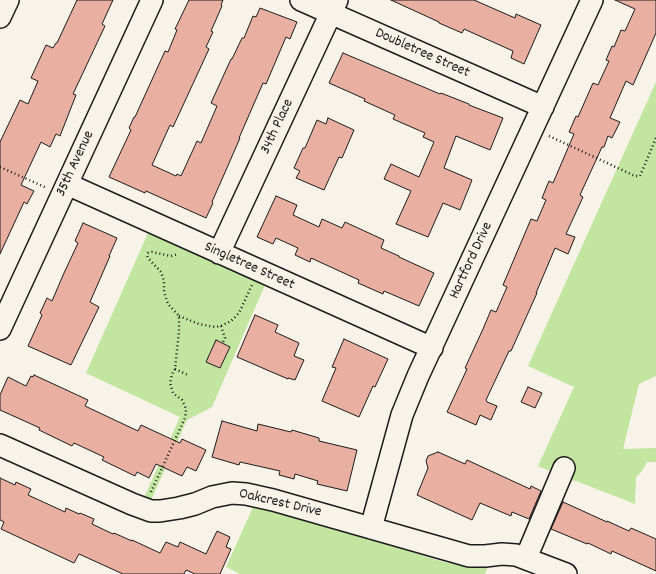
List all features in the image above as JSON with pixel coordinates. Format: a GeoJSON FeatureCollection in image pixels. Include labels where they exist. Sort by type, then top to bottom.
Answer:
{"type":"FeatureCollection","features":[{"type":"Feature","properties":{"kind":"street"},"geometry":{"type":"LineString","coordinates":[[0,17],[8,0]]}},
{"type":"Feature","properties":{"kind":"street","name":"35th Avenue"},"geometry":{"type":"LineString","coordinates":[[0,329],[152,0]]}},
{"type":"Feature","properties":{"kind":"street","name":"Doubletree Street"},"geometry":{"type":"LineString","coordinates":[[301,0],[334,7],[543,107]]}},
{"type":"Feature","properties":{"kind":"street","name":"Hartford Drive"},"geometry":{"type":"LineString","coordinates":[[371,528],[402,415],[418,376],[592,0]]}},
{"type":"Feature","properties":{"kind":"street","name":"34th Place"},"geometry":{"type":"LineString","coordinates":[[219,253],[334,7]]}},
{"type":"Feature","properties":{"kind":"street","name":"Singletree Street"},"geometry":{"type":"LineString","coordinates":[[64,190],[219,253],[432,348]]}},
{"type":"Feature","properties":{"kind":"street","name":"Oakcrest Drive"},"geometry":{"type":"LineString","coordinates":[[0,445],[151,511],[179,508],[195,504],[212,497],[240,493],[273,500],[469,556],[502,554],[516,555],[566,574]]}},
{"type":"Feature","properties":{"kind":"street"},"geometry":{"type":"LineString","coordinates":[[526,558],[564,468]]}},
{"type":"Feature","properties":{"kind":"path"},"geometry":{"type":"LineString","coordinates":[[533,128],[635,176],[640,176],[656,138]]}},
{"type":"Feature","properties":{"kind":"path"},"geometry":{"type":"LineString","coordinates":[[0,167],[64,190]]}},
{"type":"Feature","properties":{"kind":"path"},"geometry":{"type":"LineString","coordinates":[[181,253],[171,256],[152,252],[148,253],[147,255],[161,272],[164,282],[164,292],[168,304],[179,316],[199,324],[215,327],[221,326],[231,321],[239,313],[252,284],[257,286]]}},
{"type":"Feature","properties":{"kind":"path"},"geometry":{"type":"LineString","coordinates":[[143,508],[186,414],[185,406],[182,400],[173,393],[170,383],[175,368],[179,316]]}},
{"type":"Feature","properties":{"kind":"path"},"geometry":{"type":"LineString","coordinates":[[221,326],[225,338],[222,344]]}},
{"type":"Feature","properties":{"kind":"path"},"geometry":{"type":"LineString","coordinates":[[175,368],[188,375]]}},
{"type":"Feature","properties":{"kind":"green space"},"geometry":{"type":"Polygon","coordinates":[[[656,82],[656,376],[639,384],[623,449],[656,448],[656,462],[647,462],[642,471],[636,477],[635,504],[576,481],[559,479],[550,471],[538,466],[574,387],[528,366],[656,82]]]}},
{"type":"Feature","properties":{"kind":"green space"},"geometry":{"type":"Polygon","coordinates":[[[148,233],[265,285],[212,407],[187,420],[151,500],[144,498],[180,417],[86,373],[148,233]]]}},
{"type":"Feature","properties":{"kind":"green space"},"geometry":{"type":"Polygon","coordinates":[[[255,503],[447,563],[488,566],[485,574],[240,574],[226,567],[255,503]]]}},
{"type":"Feature","properties":{"kind":"building"},"geometry":{"type":"Polygon","coordinates":[[[77,0],[113,0],[102,24],[105,26],[73,94],[76,95],[60,136],[56,134],[50,147],[41,142],[21,185],[34,191],[27,204],[24,202],[0,254],[0,142],[20,100],[28,104],[38,81],[31,78],[46,45],[53,48],[57,43],[77,0]]]}},
{"type":"Feature","properties":{"kind":"building"},"geometry":{"type":"Polygon","coordinates":[[[189,0],[223,0],[222,6],[211,31],[213,32],[206,47],[209,49],[173,127],[170,125],[152,165],[176,176],[177,174],[181,176],[197,141],[201,143],[217,106],[211,103],[231,59],[242,38],[244,38],[253,16],[256,17],[260,8],[297,22],[290,39],[286,37],[266,84],[263,83],[206,218],[146,191],[145,193],[109,177],[131,130],[129,128],[165,51],[168,52],[177,30],[175,29],[189,0]]]}},
{"type":"Feature","properties":{"kind":"building"},"geometry":{"type":"Polygon","coordinates":[[[391,0],[474,0],[515,18],[516,14],[541,25],[524,64],[511,58],[513,51],[464,29],[462,33],[391,0]]]}},
{"type":"Feature","properties":{"kind":"building"},"geometry":{"type":"Polygon","coordinates":[[[615,0],[656,0],[656,33],[633,85],[626,81],[610,118],[620,122],[612,138],[608,136],[580,195],[583,197],[566,234],[575,237],[568,254],[555,248],[511,351],[509,351],[486,400],[487,402],[497,406],[491,420],[480,415],[476,425],[447,412],[467,369],[465,368],[491,310],[496,312],[507,287],[503,285],[531,219],[537,221],[546,200],[542,198],[549,181],[553,183],[574,134],[569,132],[576,116],[578,117],[593,83],[598,85],[609,61],[606,60],[612,46],[614,47],[621,30],[625,31],[635,9],[615,0]]]}},
{"type":"Feature","properties":{"kind":"building"},"geometry":{"type":"Polygon","coordinates":[[[343,53],[440,94],[441,93],[503,118],[490,150],[456,136],[444,168],[472,180],[460,210],[443,203],[428,237],[396,224],[411,191],[384,179],[391,164],[419,177],[434,142],[423,137],[425,133],[393,119],[395,115],[364,101],[365,99],[329,83],[343,53]]]}},
{"type":"Feature","properties":{"kind":"building"},"geometry":{"type":"Polygon","coordinates":[[[328,118],[354,130],[342,158],[339,157],[324,190],[296,178],[300,171],[294,168],[303,148],[305,148],[317,120],[326,124],[328,118]]]}},
{"type":"Feature","properties":{"kind":"building"},"geometry":{"type":"Polygon","coordinates":[[[276,196],[297,205],[293,215],[319,227],[322,219],[342,228],[345,222],[384,240],[381,248],[434,273],[419,306],[384,291],[383,294],[358,283],[359,280],[311,258],[310,262],[295,255],[298,248],[276,238],[273,244],[257,237],[276,196]]]}},
{"type":"Feature","properties":{"kind":"building"},"geometry":{"type":"Polygon","coordinates":[[[83,223],[117,238],[90,302],[99,307],[71,365],[28,346],[42,315],[40,313],[47,298],[52,301],[78,243],[75,241],[83,223]]]}},
{"type":"Feature","properties":{"kind":"building"},"geometry":{"type":"Polygon","coordinates":[[[255,315],[278,325],[275,332],[299,343],[294,356],[304,360],[295,380],[288,379],[237,357],[255,315]]]}},
{"type":"Feature","properties":{"kind":"building"},"geometry":{"type":"Polygon","coordinates":[[[344,339],[388,359],[375,387],[373,386],[359,417],[322,401],[336,368],[332,367],[344,339]]]}},
{"type":"Feature","properties":{"kind":"building"},"geometry":{"type":"Polygon","coordinates":[[[216,340],[230,347],[220,368],[206,362],[216,340]]]}},
{"type":"Feature","properties":{"kind":"building"},"geometry":{"type":"Polygon","coordinates":[[[34,375],[88,400],[85,406],[138,431],[141,425],[180,443],[182,439],[206,450],[196,471],[187,467],[182,476],[156,464],[149,478],[137,472],[135,476],[102,460],[104,457],[74,443],[72,446],[39,430],[40,428],[0,410],[0,395],[8,377],[26,386],[31,376],[33,377],[34,375]]]}},
{"type":"Feature","properties":{"kind":"building"},"geometry":{"type":"Polygon","coordinates":[[[528,387],[542,393],[535,408],[521,402],[528,387]]]}},
{"type":"Feature","properties":{"kind":"building"},"geometry":{"type":"Polygon","coordinates":[[[222,421],[257,431],[258,424],[291,432],[292,430],[319,438],[319,441],[357,450],[347,491],[317,484],[318,481],[295,474],[294,479],[279,475],[280,471],[240,462],[239,465],[212,457],[222,421]]]}},
{"type":"Feature","properties":{"kind":"building"},"geometry":{"type":"Polygon","coordinates":[[[438,452],[465,464],[467,460],[530,489],[531,486],[541,491],[529,519],[512,512],[511,516],[480,503],[472,520],[417,495],[428,468],[426,461],[428,456],[438,452]]]}},
{"type":"Feature","properties":{"kind":"building"},"geometry":{"type":"Polygon","coordinates":[[[0,478],[15,485],[16,482],[31,489],[28,495],[65,512],[66,508],[94,519],[92,524],[160,553],[166,542],[178,547],[180,542],[206,554],[217,531],[230,537],[226,547],[231,549],[220,574],[195,574],[186,570],[184,574],[123,574],[79,554],[74,563],[1,529],[4,522],[0,520],[0,478]]]}},
{"type":"Feature","properties":{"kind":"building"},"geometry":{"type":"Polygon","coordinates":[[[563,502],[629,531],[631,528],[656,539],[656,571],[612,551],[611,554],[588,543],[587,544],[551,529],[563,502]]]}}]}
